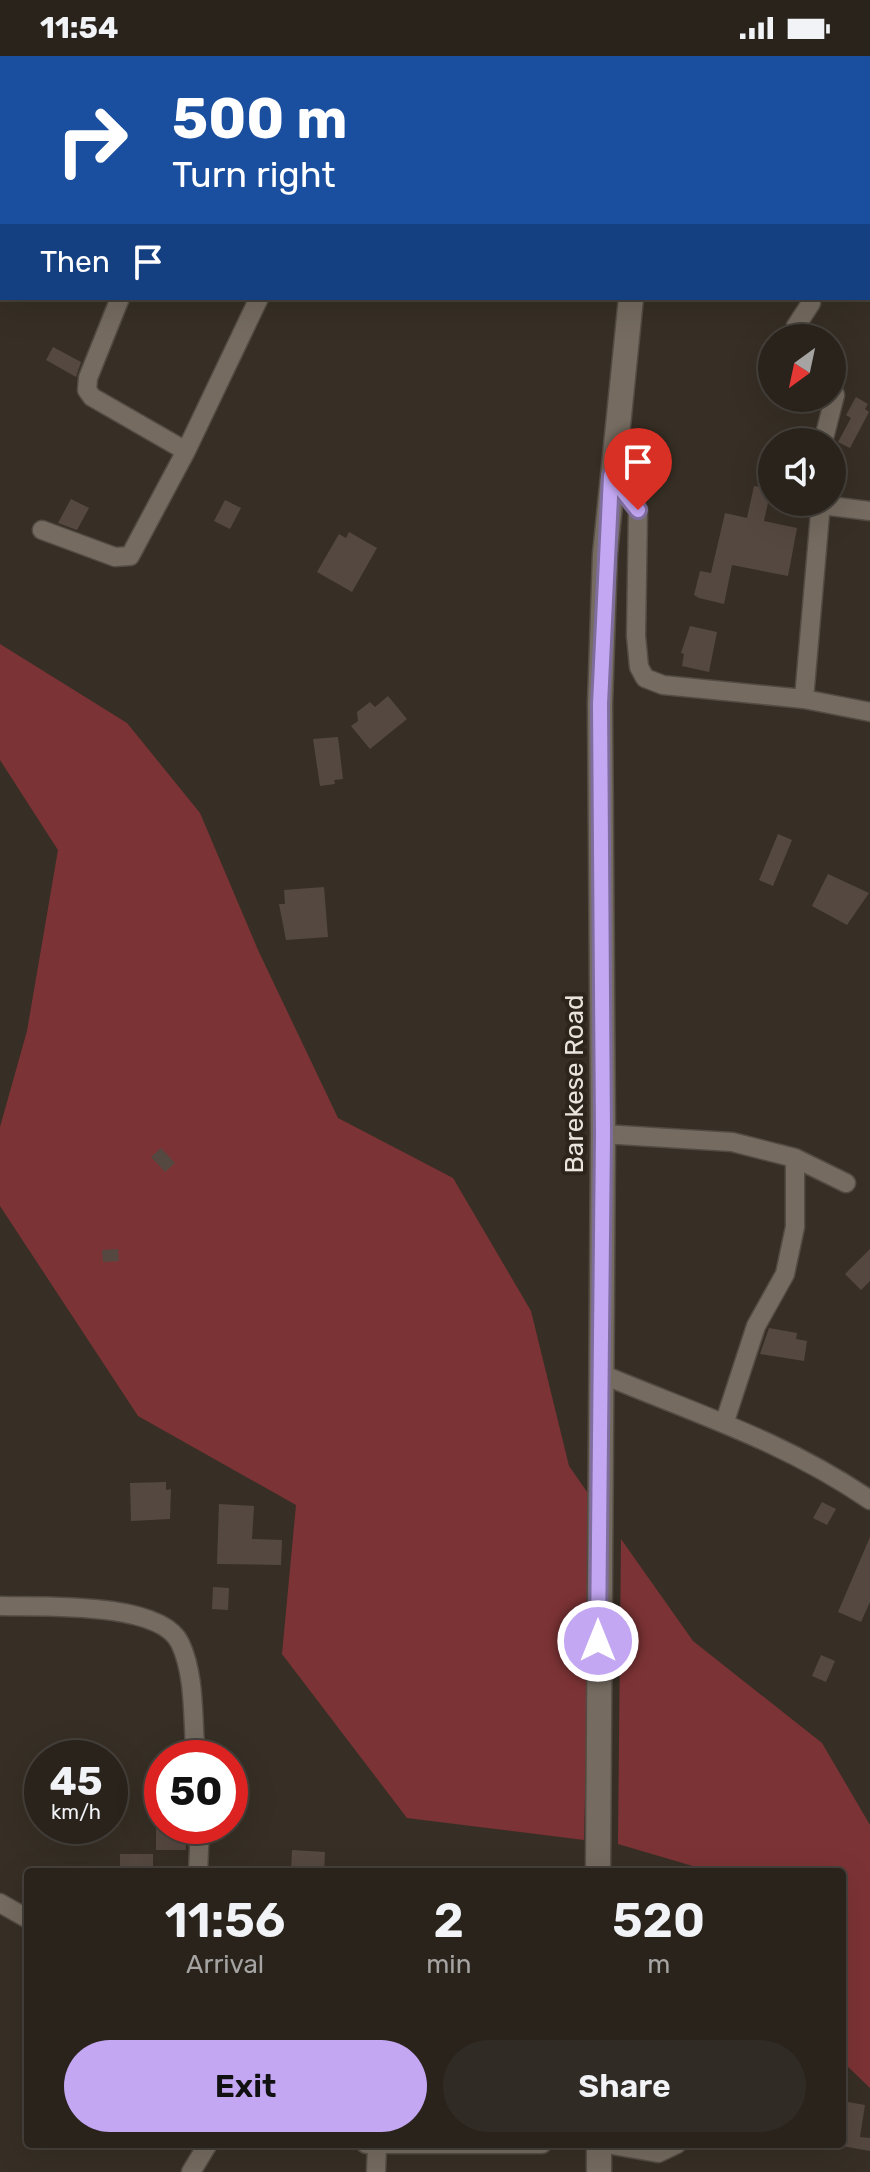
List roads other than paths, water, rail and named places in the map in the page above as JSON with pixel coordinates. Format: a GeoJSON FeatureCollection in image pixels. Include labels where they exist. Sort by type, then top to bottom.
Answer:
{"type":"FeatureCollection","features":[{"type":"Feature","properties":{"kind":"main road","name":"Barekese Road"},"geometry":{"type":"LineString","coordinates":[[598,1868],[603,1134],[600,704],[611,476],[631,300]]}},
{"type":"Feature","properties":{"kind":"main road"},"geometry":{"type":"LineString","coordinates":[[599,2148],[599,2172]]}},
{"type":"Feature","properties":{"kind":"street"},"geometry":{"type":"LineString","coordinates":[[119,300],[88,378],[87,390],[92,397],[186,451]]}},
{"type":"Feature","properties":{"kind":"street"},"geometry":{"type":"LineString","coordinates":[[42,530],[115,557],[130,556],[186,451],[258,300]]}},
{"type":"Feature","properties":{"kind":"street"},"geometry":{"type":"LineString","coordinates":[[797,324],[811,303]]}},
{"type":"Feature","properties":{"kind":"street"},"geometry":{"type":"LineString","coordinates":[[611,476],[638,510],[636,636],[639,667],[645,678],[663,685],[804,699],[870,712]]}},
{"type":"Feature","properties":{"kind":"street"},"geometry":{"type":"LineString","coordinates":[[846,508],[870,511]]}},
{"type":"Feature","properties":{"kind":"street"},"geometry":{"type":"LineString","coordinates":[[804,699],[821,516]]}},
{"type":"Feature","properties":{"kind":"street"},"geometry":{"type":"LineString","coordinates":[[603,1134],[732,1142],[795,1158],[846,1183]]}},
{"type":"Feature","properties":{"kind":"street"},"geometry":{"type":"LineString","coordinates":[[725,1421],[756,1326],[785,1274],[795,1227],[795,1158]]}},
{"type":"Feature","properties":{"kind":"street"},"geometry":{"type":"LineString","coordinates":[[599,1373],[684,1409],[725,1421],[829,1472],[870,1500]]}},
{"type":"Feature","properties":{"kind":"street"},"geometry":{"type":"LineString","coordinates":[[0,1606],[74,1607],[152,1619],[179,1640],[187,1666],[194,1740]]}},
{"type":"Feature","properties":{"kind":"street"},"geometry":{"type":"LineString","coordinates":[[198,1868],[199,1844]]}},
{"type":"Feature","properties":{"kind":"street"},"geometry":{"type":"LineString","coordinates":[[0,1903],[24,1917]]}},
{"type":"Feature","properties":{"kind":"street"},"geometry":{"type":"LineString","coordinates":[[191,2172],[206,2148]]}},
{"type":"Feature","properties":{"kind":"street"},"geometry":{"type":"LineString","coordinates":[[372,2148],[376,2172]]}},
{"type":"Feature","properties":{"kind":"street"},"geometry":{"type":"LineString","coordinates":[[629,2148],[658,2153],[669,2148]]}}]}
